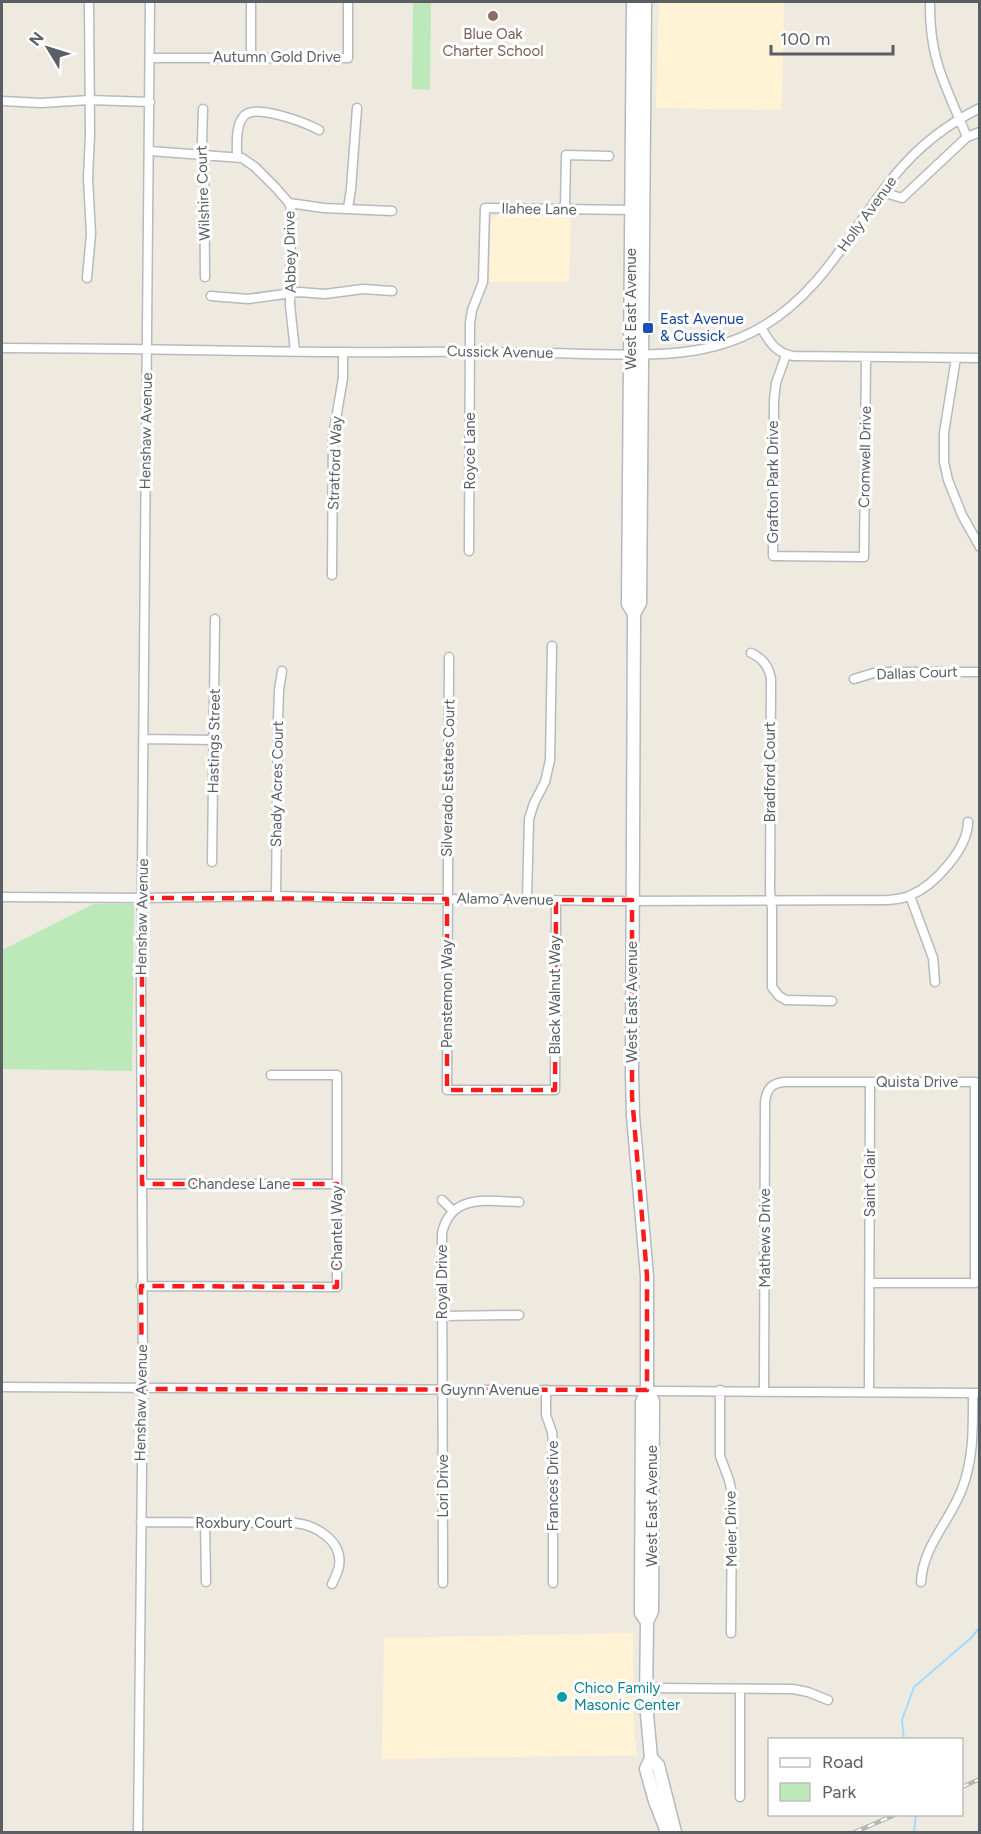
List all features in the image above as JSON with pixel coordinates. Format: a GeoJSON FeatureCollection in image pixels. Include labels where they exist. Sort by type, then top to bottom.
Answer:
{"type":"FeatureCollection","features":[{"type":"Feature","properties":{"kind":"main road","name":"West East Avenue"},"geometry":{"type":"LineString","coordinates":[[633,2],[631,210],[640,603],[634,614],[632,1096],[647,1276],[647,1390],[653,1401],[652,1611],[646,1622],[647,1723],[651,1758],[646,1769],[667,1833]]}},
{"type":"Feature","properties":{"kind":"main road","name":"West East Avenue"},"geometry":{"type":"LineString","coordinates":[[636,355],[645,2]]}},
{"type":"Feature","properties":{"kind":"main road","name":"West East Avenue"},"geometry":{"type":"LineString","coordinates":[[651,1758],[658,1765],[675,1833]]}},
{"type":"Feature","properties":{"kind":"street"},"geometry":{"type":"LineString","coordinates":[[87,278],[90,234],[89,2]]}},
{"type":"Feature","properties":{"kind":"street","name":"Henshaw Avenue"},"geometry":{"type":"LineString","coordinates":[[138,1833],[142,1389],[142,898],[150,2]]}},
{"type":"Feature","properties":{"kind":"street"},"geometry":{"type":"LineString","coordinates":[[250,57],[251,2]]}},
{"type":"Feature","properties":{"kind":"street","name":"Autumn Gold Drive"},"geometry":{"type":"LineString","coordinates":[[150,57],[348,58],[348,2]]}},
{"type":"Feature","properties":{"kind":"street"},"geometry":{"type":"LineString","coordinates":[[930,2],[930,32],[935,59],[945,88],[968,137]]}},
{"type":"Feature","properties":{"kind":"street"},"geometry":{"type":"LineString","coordinates":[[2,101],[150,102]]}},
{"type":"Feature","properties":{"kind":"street"},"geometry":{"type":"LineString","coordinates":[[348,208],[357,108]]}},
{"type":"Feature","properties":{"kind":"street","name":"Holly Avenue"},"geometry":{"type":"LineString","coordinates":[[761,327],[795,303],[816,283],[882,192],[915,153],[959,119],[980,108]]}},
{"type":"Feature","properties":{"kind":"street","name":"Wilshire Court"},"geometry":{"type":"LineString","coordinates":[[203,109],[205,277]]}},
{"type":"Feature","properties":{"kind":"street"},"geometry":{"type":"LineString","coordinates":[[150,151],[237,157],[240,124],[249,112],[297,119],[319,130]]}},
{"type":"Feature","properties":{"kind":"street"},"geometry":{"type":"LineString","coordinates":[[882,192],[902,198],[968,137],[980,132]]}},
{"type":"Feature","properties":{"kind":"street"},"geometry":{"type":"LineString","coordinates":[[566,209],[566,154],[609,156]]}},
{"type":"Feature","properties":{"kind":"street","name":"Abbey Drive"},"geometry":{"type":"LineString","coordinates":[[237,157],[255,167],[289,203],[291,209],[290,294],[295,351]]}},
{"type":"Feature","properties":{"kind":"street"},"geometry":{"type":"LineString","coordinates":[[289,203],[324,208],[392,211]]}},
{"type":"Feature","properties":{"kind":"street","name":"Ilahee Lane"},"geometry":{"type":"LineString","coordinates":[[471,352],[471,316],[481,290],[484,273],[485,208],[631,210]]}},
{"type":"Feature","properties":{"kind":"street"},"geometry":{"type":"LineString","coordinates":[[211,296],[248,299],[299,292],[325,294],[363,289],[392,291]]}},
{"type":"Feature","properties":{"kind":"street"},"geometry":{"type":"LineString","coordinates":[[761,327],[773,346],[786,355],[980,358]]}},
{"type":"Feature","properties":{"kind":"street","name":"Cussick Avenue"},"geometry":{"type":"LineString","coordinates":[[2,348],[665,355],[705,349],[734,340],[761,327]]}},
{"type":"Feature","properties":{"kind":"street","name":"Stratford Way"},"geometry":{"type":"LineString","coordinates":[[332,574],[333,436],[342,386],[343,352]]}},
{"type":"Feature","properties":{"kind":"street","name":"Royce Lane"},"geometry":{"type":"LineString","coordinates":[[469,551],[471,352]]}},
{"type":"Feature","properties":{"kind":"street","name":"Grafton Park Drive"},"geometry":{"type":"LineString","coordinates":[[786,355],[776,383],[774,400],[773,556],[864,557]]}},
{"type":"Feature","properties":{"kind":"street","name":"Cromwell Drive"},"geometry":{"type":"LineString","coordinates":[[864,557],[866,357]]}},
{"type":"Feature","properties":{"kind":"street"},"geometry":{"type":"LineString","coordinates":[[956,358],[944,434],[944,462],[948,480],[962,515],[980,547]]}},
{"type":"Feature","properties":{"kind":"street","name":"Hastings Street"},"geometry":{"type":"LineString","coordinates":[[212,862],[215,620]]}},
{"type":"Feature","properties":{"kind":"street"},"geometry":{"type":"LineString","coordinates":[[527,899],[529,819],[545,782],[550,760],[552,646]]}},
{"type":"Feature","properties":{"kind":"street","name":"Bradford Court"},"geometry":{"type":"LineString","coordinates":[[751,653],[766,663],[771,679],[772,982],[779,996],[790,1000],[832,1000]]}},
{"type":"Feature","properties":{"kind":"street","name":"Silverado Estates Court"},"geometry":{"type":"LineString","coordinates":[[447,899],[449,657]]}},
{"type":"Feature","properties":{"kind":"street","name":"Shady Acres Court"},"geometry":{"type":"LineString","coordinates":[[276,896],[278,720],[282,671]]}},
{"type":"Feature","properties":{"kind":"street","name":"Dallas Court"},"geometry":{"type":"LineString","coordinates":[[854,679],[877,672],[980,672]]}},
{"type":"Feature","properties":{"kind":"street"},"geometry":{"type":"LineString","coordinates":[[144,739],[214,740]]}},
{"type":"Feature","properties":{"kind":"street","name":"Alamo Avenue"},"geometry":{"type":"LineString","coordinates":[[2,897],[276,896],[556,900],[888,900],[910,896],[933,881],[948,865],[965,838],[968,822]]}},
{"type":"Feature","properties":{"kind":"street"},"geometry":{"type":"LineString","coordinates":[[910,896],[933,958],[935,982]]}},
{"type":"Feature","properties":{"kind":"street","name":"Penstemon Way"},"geometry":{"type":"LineString","coordinates":[[447,899],[447,1090],[555,1090]]}},
{"type":"Feature","properties":{"kind":"street","name":"Black Walnut Way"},"geometry":{"type":"LineString","coordinates":[[555,1090],[556,900]]}},
{"type":"Feature","properties":{"kind":"street","name":"Chantel Way"},"geometry":{"type":"LineString","coordinates":[[141,1286],[337,1287],[337,1075],[271,1075]]}},
{"type":"Feature","properties":{"kind":"street","name":"Quista Drive"},"geometry":{"type":"LineString","coordinates":[[770,1087],[778,1082],[975,1082],[975,1283],[870,1282]]}},
{"type":"Feature","properties":{"kind":"street","name":"Saint Clair"},"geometry":{"type":"LineString","coordinates":[[869,1391],[870,1083]]}},
{"type":"Feature","properties":{"kind":"street","name":"Mathews Drive"},"geometry":{"type":"LineString","coordinates":[[764,1391],[765,1103],[770,1087]]}},
{"type":"Feature","properties":{"kind":"street","name":"Chandese Lane"},"geometry":{"type":"LineString","coordinates":[[142,1184],[337,1184]]}},
{"type":"Feature","properties":{"kind":"street"},"geometry":{"type":"LineString","coordinates":[[442,1200],[453,1211],[471,1202],[519,1202]]}},
{"type":"Feature","properties":{"kind":"street","name":"Royal Drive"},"geometry":{"type":"LineString","coordinates":[[441,1390],[442,1233],[453,1211]]}},
{"type":"Feature","properties":{"kind":"street"},"geometry":{"type":"LineString","coordinates":[[442,1316],[519,1315]]}},
{"type":"Feature","properties":{"kind":"street","name":"Guynn Avenue"},"geometry":{"type":"LineString","coordinates":[[2,1387],[976,1393]]}},
{"type":"Feature","properties":{"kind":"street","name":"Lori Drive"},"geometry":{"type":"LineString","coordinates":[[441,1390],[443,1583]]}},
{"type":"Feature","properties":{"kind":"street","name":"Frances Drive"},"geometry":{"type":"LineString","coordinates":[[546,1390],[546,1415],[553,1443],[553,1583]]}},
{"type":"Feature","properties":{"kind":"street","name":"Meier Drive"},"geometry":{"type":"LineString","coordinates":[[720,1390],[720,1456],[732,1493],[731,1633]]}},
{"type":"Feature","properties":{"kind":"street"},"geometry":{"type":"LineString","coordinates":[[921,1582],[923,1565],[929,1550],[957,1500],[967,1476],[976,1393]]}},
{"type":"Feature","properties":{"kind":"street","name":"Roxbury Court"},"geometry":{"type":"LineString","coordinates":[[141,1522],[295,1523],[316,1528],[333,1543],[339,1557],[339,1568],[332,1584]]}},
{"type":"Feature","properties":{"kind":"street"},"geometry":{"type":"LineString","coordinates":[[205,1522],[206,1582]]}},
{"type":"Feature","properties":{"kind":"street"},"geometry":{"type":"LineString","coordinates":[[646,1688],[800,1690],[828,1700]]}},
{"type":"Feature","properties":{"kind":"street"},"geometry":{"type":"LineString","coordinates":[[740,1689],[740,1797]]}},
{"type":"Feature","properties":{"kind":"highlighted area"},"geometry":{"type":"Polygon","coordinates":[[[142,898],[447,899],[447,1090],[555,1090],[556,900],[632,900],[632,1096],[647,1276],[647,1390],[142,1389],[141,1286],[337,1287],[337,1184],[142,1184],[142,898]]]}},
{"type":"Feature","properties":{"kind":"shaded area"},"geometry":{"type":"Polygon","coordinates":[[[659,2],[784,2],[782,110],[656,108],[659,2]]]}},
{"type":"Feature","properties":{"kind":"shaded area"},"geometry":{"type":"Polygon","coordinates":[[[499,213],[571,216],[569,282],[489,282],[491,220],[499,213]]]}},
{"type":"Feature","properties":{"kind":"shaded area"},"geometry":{"type":"Polygon","coordinates":[[[633,1633],[634,1732],[637,1755],[382,1759],[384,1638],[633,1633]]]}},
{"type":"Feature","properties":{"kind":"green space"},"geometry":{"type":"Polygon","coordinates":[[[413,2],[431,2],[430,90],[412,89],[413,2]]]}},
{"type":"Feature","properties":{"kind":"green space"},"geometry":{"type":"Polygon","coordinates":[[[93,904],[134,904],[132,1071],[2,1069],[2,950],[93,904]]]}},
{"type":"Feature","properties":{"kind":"waterway"},"geometry":{"type":"LineString","coordinates":[[904,1738],[902,1720],[914,1687],[971,1638],[980,1627]]}},
{"type":"Feature","properties":{"kind":"waterway"},"geometry":{"type":"LineString","coordinates":[[914,1832],[916,1816]]}},
{"type":"Feature","properties":{"kind":"railway"},"geometry":{"type":"LineString","coordinates":[[963,1787],[980,1779]]}},
{"type":"Feature","properties":{"kind":"railway"},"geometry":{"type":"LineString","coordinates":[[855,1832],[892,1816]]}},
{"type":"Feature","properties":{"kind":"place","name":"Blue Oak Charter School"},"geometry":{"type":"Point","coordinates":[493,16]}},
{"type":"Feature","properties":{"kind":"place","name":"East Avenue & Cussick"},"geometry":{"type":"Point","coordinates":[648,328]}},
{"type":"Feature","properties":{"kind":"place","name":"Chico Family Masonic Center"},"geometry":{"type":"Point","coordinates":[562,1697]}}]}
